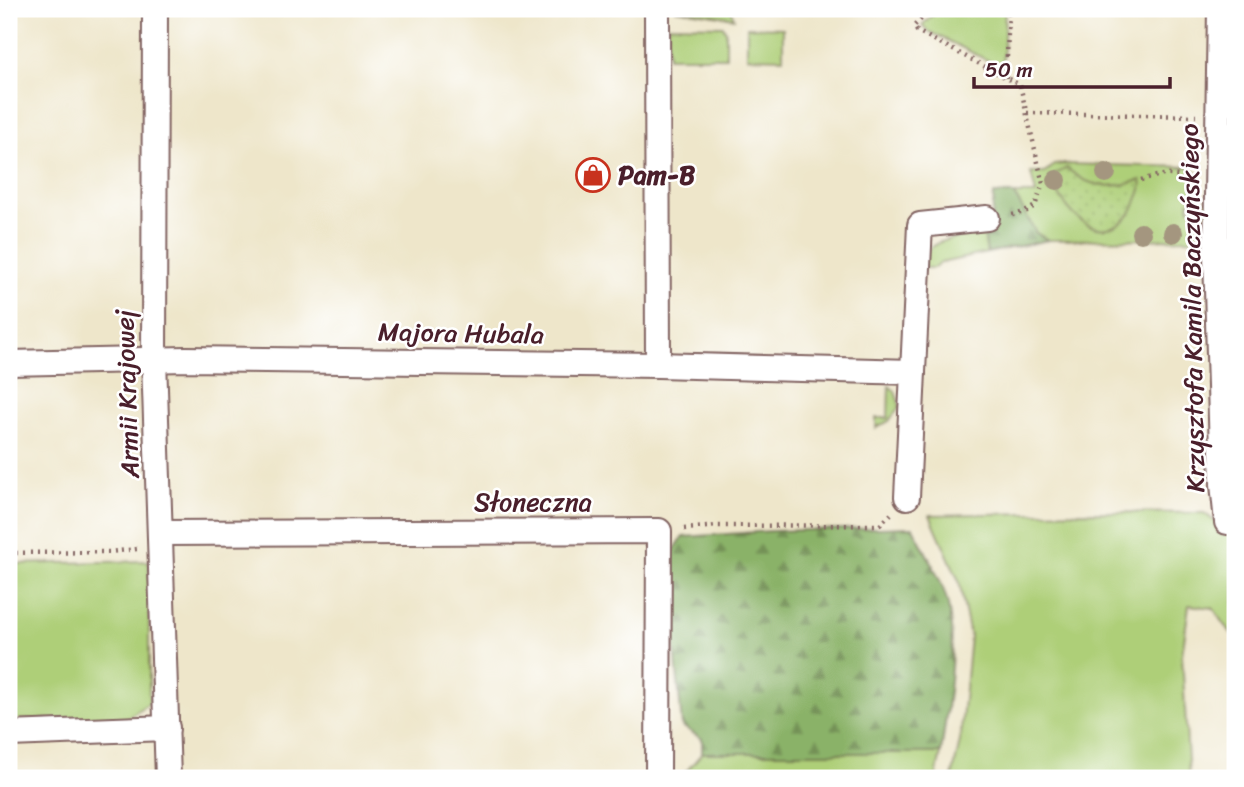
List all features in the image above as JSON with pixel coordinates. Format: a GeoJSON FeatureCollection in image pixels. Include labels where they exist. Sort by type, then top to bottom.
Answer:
{"type":"FeatureCollection","features":[{"type":"Feature","properties":{"kind":"street","name":"Armii Krajowej"},"geometry":{"type":"LineString","coordinates":[[155,9],[154,359],[168,778]]}},
{"type":"Feature","properties":{"kind":"street"},"geometry":{"type":"LineString","coordinates":[[657,9],[658,365]]}},
{"type":"Feature","properties":{"kind":"street","name":"Krzysztofa Kamila Baczyńskiego"},"geometry":{"type":"LineString","coordinates":[[1220,9],[1218,116],[1226,257],[1227,396],[1223,484],[1227,522]]}},
{"type":"Feature","properties":{"kind":"street"},"geometry":{"type":"LineString","coordinates":[[907,497],[920,225],[987,218]]}},
{"type":"Feature","properties":{"kind":"street","name":"Majora Hubala"},"geometry":{"type":"LineString","coordinates":[[9,363],[154,359],[658,365],[913,372]]}},
{"type":"Feature","properties":{"kind":"street"},"geometry":{"type":"LineString","coordinates":[[658,778],[659,531]]}},
{"type":"Feature","properties":{"kind":"street","name":"Słoneczna"},"geometry":{"type":"LineString","coordinates":[[161,533],[659,531]]}},
{"type":"Feature","properties":{"kind":"street"},"geometry":{"type":"LineString","coordinates":[[9,734],[167,727]]}},
{"type":"Feature","properties":{"kind":"path"},"geometry":{"type":"LineString","coordinates":[[931,9],[914,26],[917,31],[1020,85],[1043,184],[1040,197],[1035,206],[1026,212],[987,218]]}},
{"type":"Feature","properties":{"kind":"path"},"geometry":{"type":"LineString","coordinates":[[1006,78],[1009,9]]}},
{"type":"Feature","properties":{"kind":"path"},"geometry":{"type":"LineString","coordinates":[[1069,9],[1077,9]]}},
{"type":"Feature","properties":{"kind":"path"},"geometry":{"type":"LineString","coordinates":[[1026,113],[1218,116]]}},
{"type":"Feature","properties":{"kind":"path"},"geometry":{"type":"LineString","coordinates":[[1141,180],[1176,173],[1196,182]]}},
{"type":"Feature","properties":{"kind":"path"},"geometry":{"type":"LineString","coordinates":[[659,531],[718,526],[880,525],[907,497]]}},
{"type":"Feature","properties":{"kind":"path"},"geometry":{"type":"LineString","coordinates":[[9,553],[141,549],[161,533]]}},
{"type":"Feature","properties":{"kind":"green space"},"geometry":{"type":"Polygon","coordinates":[[[675,9],[731,9],[734,18],[675,9]]]}},
{"type":"Feature","properties":{"kind":"green space"},"geometry":{"type":"Polygon","coordinates":[[[939,9],[1005,9],[1003,68],[928,31],[922,25],[939,9]]]}},
{"type":"Feature","properties":{"kind":"green space"},"geometry":{"type":"Polygon","coordinates":[[[668,25],[723,26],[726,31],[726,57],[668,57],[668,25]]]}},
{"type":"Feature","properties":{"kind":"green space"},"geometry":{"type":"Polygon","coordinates":[[[747,27],[783,28],[783,58],[747,57],[747,27]]]}},
{"type":"Feature","properties":{"kind":"green space"},"geometry":{"type":"Polygon","coordinates":[[[1054,165],[1192,167],[1198,173],[1201,201],[1189,202],[1189,208],[1201,208],[1202,239],[1048,240],[1036,233],[1014,194],[1036,194],[1031,173],[1045,173],[1054,165]]]}},
{"type":"Feature","properties":{"kind":"green space"},"geometry":{"type":"Polygon","coordinates":[[[1067,168],[1084,180],[1102,185],[1121,185],[1141,180],[1141,190],[1131,213],[1121,223],[1112,227],[1091,226],[1082,221],[1066,205],[1050,177],[1067,168]]]}},
{"type":"Feature","properties":{"kind":"green space"},"geometry":{"type":"Polygon","coordinates":[[[994,194],[1014,194],[1036,233],[1048,240],[987,253],[984,234],[991,233],[994,194]]]}},
{"type":"Feature","properties":{"kind":"green space"},"geometry":{"type":"Polygon","coordinates":[[[984,234],[987,253],[941,263],[934,268],[923,268],[927,253],[938,243],[984,234]]]}},
{"type":"Feature","properties":{"kind":"green space"},"geometry":{"type":"Polygon","coordinates":[[[889,386],[895,391],[900,406],[889,421],[876,428],[876,418],[888,418],[889,386]]]}},
{"type":"Feature","properties":{"kind":"green space"},"geometry":{"type":"Polygon","coordinates":[[[1204,513],[1235,534],[1235,634],[1231,633],[1213,608],[1189,605],[1182,655],[1189,778],[952,778],[960,741],[970,636],[959,581],[930,515],[1204,513]]]}},
{"type":"Feature","properties":{"kind":"green space"},"geometry":{"type":"Polygon","coordinates":[[[913,527],[941,583],[949,609],[951,672],[941,753],[702,753],[702,739],[682,726],[667,560],[683,537],[772,531],[913,527]]]}},
{"type":"Feature","properties":{"kind":"green space"},"geometry":{"type":"Polygon","coordinates":[[[149,561],[149,703],[125,719],[9,720],[9,564],[149,561]]]}},
{"type":"Feature","properties":{"kind":"green space"},"geometry":{"type":"Polygon","coordinates":[[[702,753],[941,753],[936,778],[684,778],[684,774],[702,753]]]}},
{"type":"Feature","properties":{"kind":"place","name":"Pam-B"},"geometry":{"type":"Point","coordinates":[593,175]}}]}
